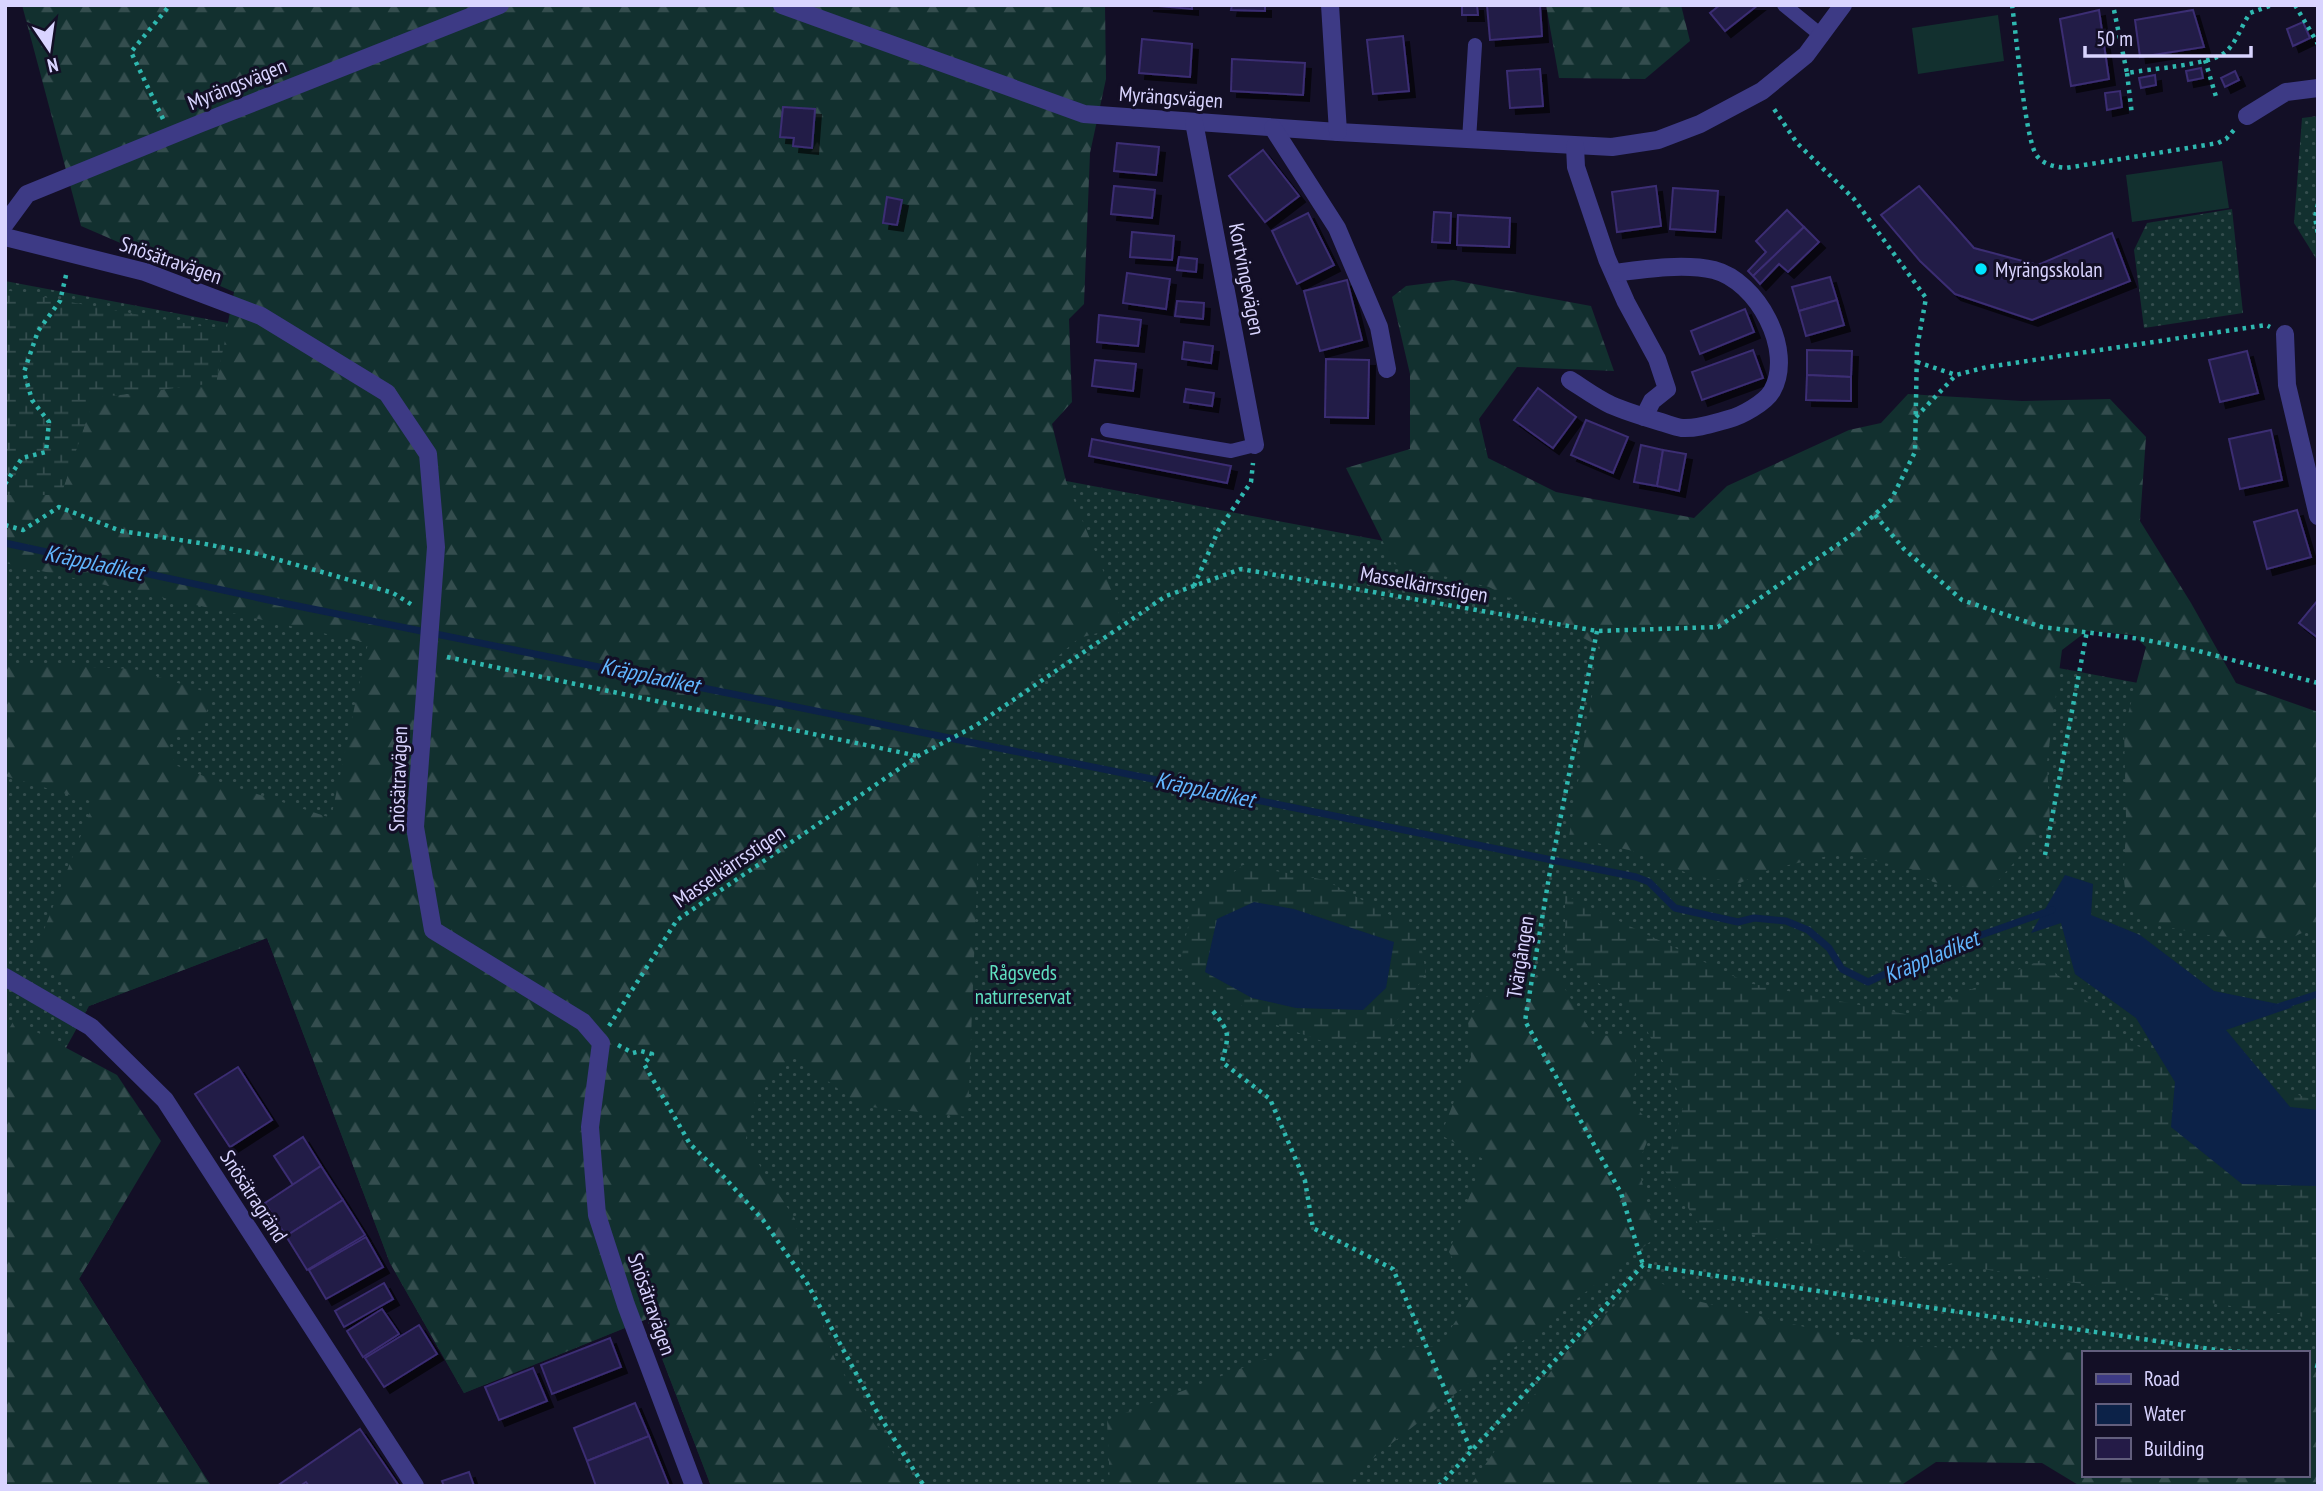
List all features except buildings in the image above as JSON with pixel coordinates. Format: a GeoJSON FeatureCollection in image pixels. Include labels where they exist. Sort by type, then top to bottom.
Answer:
{"type":"FeatureCollection","features":[{"type":"Feature","properties":{"kind":"street","name":"Myrängsvägen"},"geometry":{"type":"LineString","coordinates":[[5,225],[27,194],[500,5]]}},
{"type":"Feature","properties":{"kind":"street","name":"Myrängsvägen"},"geometry":{"type":"LineString","coordinates":[[782,5],[1084,114],[1612,148],[1658,140],[1700,124],[1762,91],[1806,55],[1843,5]]}},
{"type":"Feature","properties":{"kind":"street"},"geometry":{"type":"LineString","coordinates":[[1330,5],[1339,132]]}},
{"type":"Feature","properties":{"kind":"street"},"geometry":{"type":"LineString","coordinates":[[2247,116],[2286,92],[2318,88]]}},
{"type":"Feature","properties":{"kind":"street","name":"Kortvingevägen"},"geometry":{"type":"LineString","coordinates":[[1194,122],[1255,445]]}},
{"type":"Feature","properties":{"kind":"street"},"geometry":{"type":"LineString","coordinates":[[1273,128],[1337,228],[1379,327],[1387,369]]}},
{"type":"Feature","properties":{"kind":"street"},"geometry":{"type":"LineString","coordinates":[[1575,146],[1576,167],[1614,273],[1626,302],[1657,359],[1667,389],[1652,401],[1644,417]]}},
{"type":"Feature","properties":{"kind":"street","name":"Snösätravägen"},"geometry":{"type":"LineString","coordinates":[[5,237],[145,272],[261,316],[387,393],[428,454],[436,547],[415,827],[433,930],[583,1023],[601,1043],[590,1127],[597,1215],[626,1305],[694,1486]]}},
{"type":"Feature","properties":{"kind":"street"},"geometry":{"type":"LineString","coordinates":[[1570,380],[1609,404],[1682,428],[1742,416],[1772,392],[1778,371],[1778,345],[1758,302],[1740,282],[1715,270],[1650,268],[1614,273]]}},
{"type":"Feature","properties":{"kind":"street"},"geometry":{"type":"LineString","coordinates":[[2285,334],[2287,385],[2315,483],[2318,516]]}},
{"type":"Feature","properties":{"kind":"street","name":"Snösätragränd"},"geometry":{"type":"LineString","coordinates":[[5,977],[91,1027],[165,1100],[415,1486]]}},
{"type":"Feature","properties":{"kind":"lane"},"geometry":{"type":"LineString","coordinates":[[1784,5],[1822,36]]}},
{"type":"Feature","properties":{"kind":"lane"},"geometry":{"type":"LineString","coordinates":[[1469,140],[1475,45]]}},
{"type":"Feature","properties":{"kind":"lane"},"geometry":{"type":"LineString","coordinates":[[1107,430],[1231,451],[1255,445]]}},
{"type":"Feature","properties":{"kind":"path"},"geometry":{"type":"LineString","coordinates":[[170,5],[131,52],[171,135]]}},
{"type":"Feature","properties":{"kind":"path"},"geometry":{"type":"LineString","coordinates":[[2012,5],[2028,128],[2039,159],[2053,166],[2066,168],[2218,143],[2227,139],[2247,116]]}},
{"type":"Feature","properties":{"kind":"path"},"geometry":{"type":"LineString","coordinates":[[2127,73],[2205,60],[2223,54],[2233,44],[2250,13],[2272,5]]}},
{"type":"Feature","properties":{"kind":"path"},"geometry":{"type":"LineString","coordinates":[[2295,5],[2318,44]]}},
{"type":"Feature","properties":{"kind":"path"},"geometry":{"type":"LineString","coordinates":[[2114,10],[2127,73],[2132,115]]}},
{"type":"Feature","properties":{"kind":"path"},"geometry":{"type":"LineString","coordinates":[[2205,60],[2217,100]]}},
{"type":"Feature","properties":{"kind":"path","name":"Masselkärrsstigen"},"geometry":{"type":"LineString","coordinates":[[601,1043],[613,1016],[677,920],[919,756],[975,726],[1166,596],[1241,569],[1597,631],[1718,627],[1853,534],[1891,500],[1914,452],[1917,362],[1926,299],[1854,199],[1797,142],[1762,91]]}},
{"type":"Feature","properties":{"kind":"path"},"geometry":{"type":"LineString","coordinates":[[2318,204],[2315,217],[2318,235]]}},
{"type":"Feature","properties":{"kind":"path"},"geometry":{"type":"LineString","coordinates":[[5,484],[22,458],[46,452],[49,422],[32,400],[24,372],[38,331],[60,301],[71,253]]}},
{"type":"Feature","properties":{"kind":"path"},"geometry":{"type":"LineString","coordinates":[[1915,418],[1956,375],[1987,367],[2266,325],[2285,334]]}},
{"type":"Feature","properties":{"kind":"path"},"geometry":{"type":"LineString","coordinates":[[1917,362],[1956,375]]}},
{"type":"Feature","properties":{"kind":"path"},"geometry":{"type":"LineString","coordinates":[[1194,586],[1217,531],[1251,482],[1255,445]]}},
{"type":"Feature","properties":{"kind":"path"},"geometry":{"type":"LineString","coordinates":[[5,525],[23,530],[59,507],[121,531],[247,552],[329,573],[393,593],[429,616]]}},
{"type":"Feature","properties":{"kind":"path"},"geometry":{"type":"LineString","coordinates":[[1875,514],[1904,549],[1962,600],[2042,627],[2087,631],[2195,650],[2318,683]]}},
{"type":"Feature","properties":{"kind":"path","name":"Tvärgången"},"geometry":{"type":"LineString","coordinates":[[1597,631],[1549,877],[1525,1021],[1621,1193],[1643,1265]]}},
{"type":"Feature","properties":{"kind":"path"},"geometry":{"type":"LineString","coordinates":[[2045,855],[2087,631]]}},
{"type":"Feature","properties":{"kind":"path"},"geometry":{"type":"LineString","coordinates":[[428,653],[919,756]]}},
{"type":"Feature","properties":{"kind":"path"},"geometry":{"type":"LineString","coordinates":[[1213,1011],[1225,1027],[1228,1037],[1222,1062],[1270,1099],[1305,1181],[1313,1228],[1393,1269],[1471,1450]]}},
{"type":"Feature","properties":{"kind":"path"},"geometry":{"type":"LineString","coordinates":[[601,1043],[619,1045],[633,1053],[641,1051],[652,1054],[644,1064],[690,1144],[763,1220],[807,1283],[877,1412],[924,1486]]}},
{"type":"Feature","properties":{"kind":"path"},"geometry":{"type":"LineString","coordinates":[[1438,1486],[1643,1265],[2223,1351]]}},
{"type":"Feature","properties":{"kind":"green space"},"geometry":{"type":"Polygon","coordinates":[[[22,5],[1105,5],[1106,79],[1090,153],[1084,304],[1069,319],[1072,402],[1052,424],[1066,481],[1117,604],[1120,627],[1079,638],[983,721],[968,1117],[861,1106],[793,1055],[756,1095],[745,1143],[795,1219],[800,1259],[834,1357],[859,1401],[915,1486],[711,1486],[647,1319],[464,1393],[390,1263],[267,938],[89,1006],[34,955],[94,802],[5,776],[5,663],[134,669],[212,694],[201,731],[167,737],[175,765],[331,818],[368,643],[5,563],[5,495],[61,494],[94,398],[216,383],[234,292],[81,226],[22,5]]]}},
{"type":"Feature","properties":{"kind":"green space"},"geometry":{"type":"Polygon","coordinates":[[[1546,5],[1681,5],[1690,41],[1645,79],[1559,78],[1546,5]]]}},
{"type":"Feature","properties":{"kind":"green space"},"geometry":{"type":"Polygon","coordinates":[[[1998,15],[2004,61],[1918,74],[1912,28],[1998,15]]]}},
{"type":"Feature","properties":{"kind":"green space"},"geometry":{"type":"Polygon","coordinates":[[[2318,116],[2317,260],[2294,223],[2302,118],[2318,116]]]}},
{"type":"Feature","properties":{"kind":"green space"},"geometry":{"type":"Polygon","coordinates":[[[2222,161],[2229,208],[2132,222],[2126,175],[2222,161]]]}},
{"type":"Feature","properties":{"kind":"green space"},"geometry":{"type":"Polygon","coordinates":[[[2232,209],[2243,313],[2144,328],[2134,250],[2147,223],[2232,209]]]}},
{"type":"Feature","properties":{"kind":"green space"},"geometry":{"type":"Polygon","coordinates":[[[1453,280],[1591,306],[1614,371],[1517,367],[1479,419],[1488,458],[1556,492],[1694,518],[1727,486],[1849,430],[1881,423],[1908,394],[2022,401],[2110,399],[2146,437],[2140,521],[2236,683],[2318,712],[2318,935],[2304,932],[2289,939],[2213,936],[2151,924],[2126,898],[2124,729],[2146,647],[2133,635],[2087,631],[2062,650],[2047,762],[2050,822],[1989,891],[1933,882],[1911,869],[1841,853],[1771,869],[1740,883],[1695,876],[1629,850],[1569,837],[1600,647],[1489,587],[1394,564],[1346,468],[1410,449],[1410,374],[1392,297],[1406,286],[1453,280]]]}},
{"type":"Feature","properties":{"kind":"green space","name":"Rågsveds naturreservat"},"geometry":{"type":"Polygon","coordinates":[[[5,281],[2318,717],[2318,1415],[2309,1431],[2309,1351],[2082,1351],[2082,1463],[1897,1461],[1849,1486],[711,1486],[647,1319],[464,1393],[390,1263],[267,938],[89,1006],[6,1157],[113,1222],[79,1279],[211,1486],[5,1486],[5,281]]]}},
{"type":"Feature","properties":{"kind":"green space"},"geometry":{"type":"Polygon","coordinates":[[[5,290],[227,331],[216,383],[94,398],[61,495],[5,495],[5,290]]]}},
{"type":"Feature","properties":{"kind":"green space"},"geometry":{"type":"Polygon","coordinates":[[[1243,865],[1325,880],[1418,930],[1426,972],[1385,1041],[1333,1045],[1271,1023],[1179,969],[1193,903],[1243,865]]]}},
{"type":"Feature","properties":{"kind":"green space"},"geometry":{"type":"Polygon","coordinates":[[[1565,895],[1748,983],[1910,1015],[2041,960],[2137,1046],[2318,1101],[2318,1319],[1700,1227],[1665,1171],[1684,1103],[1638,1013],[1565,958],[1565,895]]]}},
{"type":"Feature","properties":{"kind":"green space"},"geometry":{"type":"Polygon","coordinates":[[[1554,971],[1593,1035],[1633,1037],[1636,1068],[1630,1100],[1653,1127],[1638,1164],[1655,1238],[1337,1486],[1110,1486],[1107,1420],[1284,1352],[1439,1346],[1473,1295],[1449,1252],[1483,1159],[1441,1135],[1471,1057],[1468,1021],[1483,998],[1554,971]]]}},
{"type":"Feature","properties":{"kind":"green space"},"geometry":{"type":"Polygon","coordinates":[[[14,1020],[117,1075],[161,1141],[79,1279],[211,1486],[5,1486],[5,1036],[14,1020]]]}},
{"type":"Feature","properties":{"kind":"green space"},"geometry":{"type":"Polygon","coordinates":[[[1652,1277],[1685,1298],[1879,1345],[2082,1353],[2082,1477],[2309,1477],[2309,1357],[2318,1359],[2318,1486],[2080,1486],[2042,1463],[1936,1462],[1900,1486],[1470,1486],[1561,1357],[1642,1279],[1652,1277]]]}},
{"type":"Feature","properties":{"kind":"water"},"geometry":{"type":"Polygon","coordinates":[[[2065,875],[2093,884],[2091,915],[2140,935],[2214,991],[2293,1007],[2226,1030],[2290,1107],[2318,1110],[2318,1186],[2242,1184],[2171,1127],[2175,1082],[2136,1018],[2075,974],[2061,923],[2031,933],[2065,875]]]}},
{"type":"Feature","properties":{"kind":"water"},"geometry":{"type":"Polygon","coordinates":[[[1254,902],[1294,909],[1394,942],[1386,988],[1363,1010],[1296,1008],[1252,998],[1205,972],[1217,919],[1254,902]]]}},
{"type":"Feature","properties":{"kind":"waterway","name":"Kräppladiket"},"geometry":{"type":"LineString","coordinates":[[5,543],[278,602],[1636,877],[1649,882],[1675,908],[1738,922],[1754,918],[1786,921],[1808,930],[1829,948],[1842,969],[1868,982],[1933,952],[2052,910]]}},
{"type":"Feature","properties":{"kind":"waterway","name":"Kräppladiket"},"geometry":{"type":"LineString","coordinates":[[2275,1008],[2318,994]]}},
{"type":"Feature","properties":{"kind":"place","name":"Myrängsskolan"},"geometry":{"type":"Point","coordinates":[1981,269]}}]}
